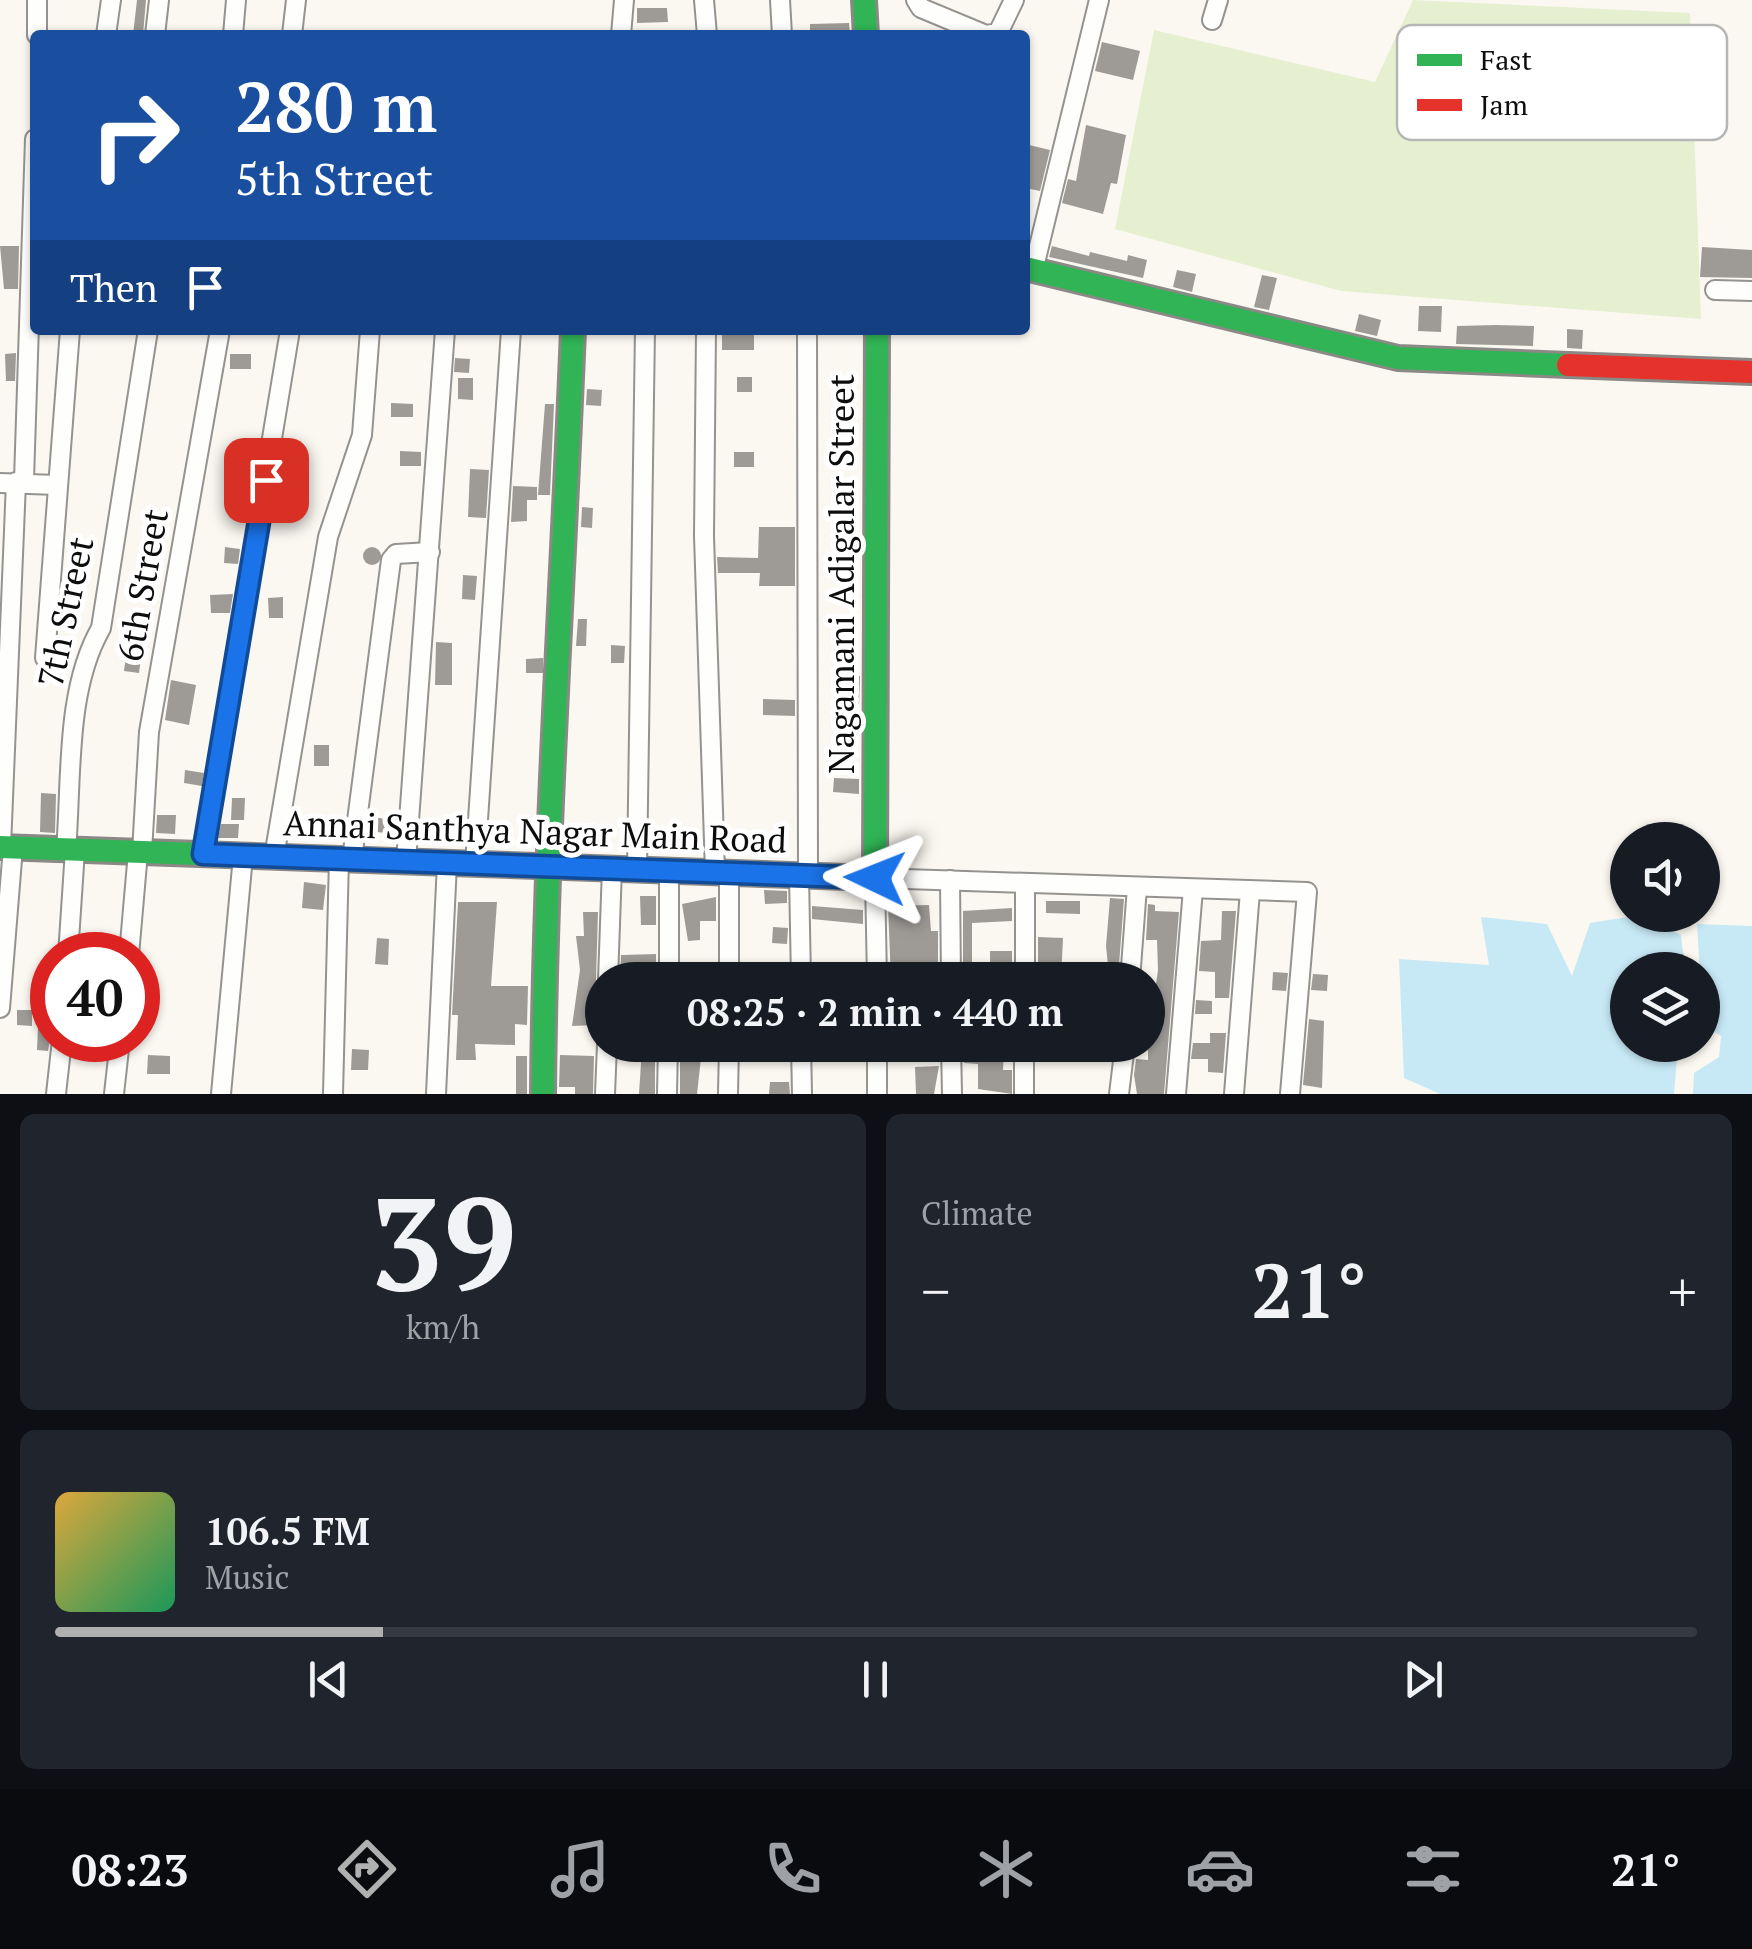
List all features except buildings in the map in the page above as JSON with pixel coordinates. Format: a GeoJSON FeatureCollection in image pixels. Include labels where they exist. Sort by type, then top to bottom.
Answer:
{"type":"FeatureCollection","features":[{"type":"Feature","properties":{"kind":"street"},"geometry":{"type":"LineString","coordinates":[[37,0],[37,30]]}},
{"type":"Feature","properties":{"kind":"street"},"geometry":{"type":"LineString","coordinates":[[107,30],[112,0]]}},
{"type":"Feature","properties":{"kind":"street"},"geometry":{"type":"LineString","coordinates":[[156,30],[159,0]]}},
{"type":"Feature","properties":{"kind":"street"},"geometry":{"type":"LineString","coordinates":[[233,30],[236,0]]}},
{"type":"Feature","properties":{"kind":"street"},"geometry":{"type":"LineString","coordinates":[[293,30],[296,0]]}},
{"type":"Feature","properties":{"kind":"street"},"geometry":{"type":"LineString","coordinates":[[622,30],[624,0]]}},
{"type":"Feature","properties":{"kind":"street"},"geometry":{"type":"LineString","coordinates":[[704,0],[706,30]]}},
{"type":"Feature","properties":{"kind":"street"},"geometry":{"type":"LineString","coordinates":[[780,0],[782,30]]}},
{"type":"Feature","properties":{"kind":"street"},"geometry":{"type":"LineString","coordinates":[[864,0],[866,30]]}},
{"type":"Feature","properties":{"kind":"street"},"geometry":{"type":"LineString","coordinates":[[916,0],[921,8],[974,30]]}},
{"type":"Feature","properties":{"kind":"street"},"geometry":{"type":"LineString","coordinates":[[999,30],[1014,0]]}},
{"type":"Feature","properties":{"kind":"street"},"geometry":{"type":"LineString","coordinates":[[1030,265],[1099,0]]}},
{"type":"Feature","properties":{"kind":"street"},"geometry":{"type":"LineString","coordinates":[[1212,20],[1218,0]]}},
{"type":"Feature","properties":{"kind":"street"},"geometry":{"type":"LineString","coordinates":[[0,1008],[13,482],[30,217]]}},
{"type":"Feature","properties":{"kind":"street"},"geometry":{"type":"LineString","coordinates":[[1030,269],[1398,358],[1752,372]]}},
{"type":"Feature","properties":{"kind":"street"},"geometry":{"type":"LineString","coordinates":[[1715,290],[1752,290]]}},
{"type":"Feature","properties":{"kind":"street"},"geometry":{"type":"LineString","coordinates":[[44,658],[70,335]]}},
{"type":"Feature","properties":{"kind":"street","name":"7th Street"},"geometry":{"type":"LineString","coordinates":[[68,932],[78,691],[86,654],[101,628],[147,335]]}},
{"type":"Feature","properties":{"kind":"street","name":"6th Street"},"geometry":{"type":"LineString","coordinates":[[131,932],[148,732],[219,335]]}},
{"type":"Feature","properties":{"kind":"street"},"geometry":{"type":"LineString","coordinates":[[203,854],[289,335]]}},
{"type":"Feature","properties":{"kind":"street"},"geometry":{"type":"LineString","coordinates":[[274,857],[328,537],[362,435],[370,335]]}},
{"type":"Feature","properties":{"kind":"street"},"geometry":{"type":"LineString","coordinates":[[406,861],[445,335]]}},
{"type":"Feature","properties":{"kind":"street"},"geometry":{"type":"LineString","coordinates":[[475,864],[511,335]]}},
{"type":"Feature","properties":{"kind":"street"},"geometry":{"type":"LineString","coordinates":[[543,1094],[546,866],[558,701],[573,335]]}},
{"type":"Feature","properties":{"kind":"street"},"geometry":{"type":"LineString","coordinates":[[636,869],[645,335]]}},
{"type":"Feature","properties":{"kind":"street"},"geometry":{"type":"LineString","coordinates":[[706,335],[705,573],[728,962]]}},
{"type":"Feature","properties":{"kind":"street"},"geometry":{"type":"LineString","coordinates":[[802,962],[807,335]]}},
{"type":"Feature","properties":{"kind":"street","name":"Nagamani Adigalar Street"},"geometry":{"type":"LineString","coordinates":[[875,878],[876,335]]}},
{"type":"Feature","properties":{"kind":"street"},"geometry":{"type":"LineString","coordinates":[[13,482],[57,485]]}},
{"type":"Feature","properties":{"kind":"street"},"geometry":{"type":"LineString","coordinates":[[333,1094],[346,859],[391,560],[396,554],[430,552]]}},
{"type":"Feature","properties":{"kind":"street","name":"Annai Santhya Nagar Main Road"},"geometry":{"type":"LineString","coordinates":[[5,847],[1308,892],[1290,1094]]}},
{"type":"Feature","properties":{"kind":"street"},"geometry":{"type":"LineString","coordinates":[[220,1094],[243,856]]}},
{"type":"Feature","properties":{"kind":"street"},"geometry":{"type":"LineString","coordinates":[[436,1094],[447,863]]}},
{"type":"Feature","properties":{"kind":"street"},"geometry":{"type":"LineString","coordinates":[[609,962],[612,868]]}},
{"type":"Feature","properties":{"kind":"street"},"geometry":{"type":"LineString","coordinates":[[668,962],[669,870]]}},
{"type":"Feature","properties":{"kind":"street"},"geometry":{"type":"LineString","coordinates":[[875,878],[877,962]]}},
{"type":"Feature","properties":{"kind":"street"},"geometry":{"type":"LineString","coordinates":[[950,880],[951,962]]}},
{"type":"Feature","properties":{"kind":"street"},"geometry":{"type":"LineString","coordinates":[[1025,882],[1025,962]]}},
{"type":"Feature","properties":{"kind":"street"},"geometry":{"type":"LineString","coordinates":[[1132,962],[1138,887]]}},
{"type":"Feature","properties":{"kind":"street"},"geometry":{"type":"LineString","coordinates":[[1176,1094],[1193,889]]}},
{"type":"Feature","properties":{"kind":"street"},"geometry":{"type":"LineString","coordinates":[[1234,1094],[1250,890]]}},
{"type":"Feature","properties":{"kind":"street"},"geometry":{"type":"LineString","coordinates":[[56,1094],[60,1062]]}},
{"type":"Feature","properties":{"kind":"street"},"geometry":{"type":"LineString","coordinates":[[114,1094],[118,1062]]}},
{"type":"Feature","properties":{"kind":"street"},"geometry":{"type":"LineString","coordinates":[[605,1094],[606,1062]]}},
{"type":"Feature","properties":{"kind":"street"},"geometry":{"type":"LineString","coordinates":[[667,1094],[668,1062]]}},
{"type":"Feature","properties":{"kind":"street"},"geometry":{"type":"LineString","coordinates":[[728,1094],[729,1062]]}},
{"type":"Feature","properties":{"kind":"street"},"geometry":{"type":"LineString","coordinates":[[802,1062],[802,1094]]}},
{"type":"Feature","properties":{"kind":"street"},"geometry":{"type":"LineString","coordinates":[[877,1062],[878,1094]]}},
{"type":"Feature","properties":{"kind":"street"},"geometry":{"type":"LineString","coordinates":[[952,1062],[952,1094]]}},
{"type":"Feature","properties":{"kind":"street"},"geometry":{"type":"LineString","coordinates":[[1024,1062],[1024,1094]]}},
{"type":"Feature","properties":{"kind":"street"},"geometry":{"type":"LineString","coordinates":[[1119,1094],[1123,1062]]}},
{"type":"Feature","properties":{"kind":"green space"},"geometry":{"type":"Polygon","coordinates":[[[1413,0],[1690,13],[1690,25],[1401,25],[1413,0]]]}},
{"type":"Feature","properties":{"kind":"green space"},"geometry":{"type":"Polygon","coordinates":[[[1154,30],[1375,82],[1397,35],[1397,140],[1695,140],[1701,319],[1341,291],[1115,229],[1154,30]]]}},
{"type":"Feature","properties":{"kind":"water"},"geometry":{"type":"Polygon","coordinates":[[[1481,917],[1547,924],[1572,976],[1590,923],[1610,920],[1610,932],[1681,935],[1683,952],[1610,952],[1610,1062],[1677,1062],[1674,1094],[1440,1094],[1404,1078],[1399,959],[1489,965],[1481,917]]]}},
{"type":"Feature","properties":{"kind":"water"},"geometry":{"type":"Polygon","coordinates":[[[1720,925],[1752,926],[1752,1094],[1693,1094],[1694,1073],[1711,1062],[1720,1062],[1720,952],[1699,952],[1697,932],[1720,932],[1720,925]]]}},
{"type":"Feature","properties":{"kind":"traffic: fast"},"geometry":{"type":"LineString","coordinates":[[864,0],[866,30]]}},
{"type":"Feature","properties":{"kind":"traffic: fast"},"geometry":{"type":"LineString","coordinates":[[1030,269],[1398,358],[1568,365]]}},
{"type":"Feature","properties":{"kind":"traffic: fast"},"geometry":{"type":"LineString","coordinates":[[543,1094],[551,807],[573,335]]}},
{"type":"Feature","properties":{"kind":"traffic: fast"},"geometry":{"type":"LineString","coordinates":[[763,874],[875,878],[877,335]]}},
{"type":"Feature","properties":{"kind":"traffic: fast"},"geometry":{"type":"LineString","coordinates":[[0,847],[451,863]]}},
{"type":"Feature","properties":{"kind":"traffic: jam"},"geometry":{"type":"LineString","coordinates":[[1568,365],[1752,372]]}},
{"type":"Feature","properties":{"kind":"traffic: jam"},"geometry":{"type":"LineString","coordinates":[[451,863],[763,874]]}},
{"type":"Feature","properties":{"kind":"route"},"geometry":{"type":"LineString","coordinates":[[266,480],[203,854],[875,878]]}}]}
